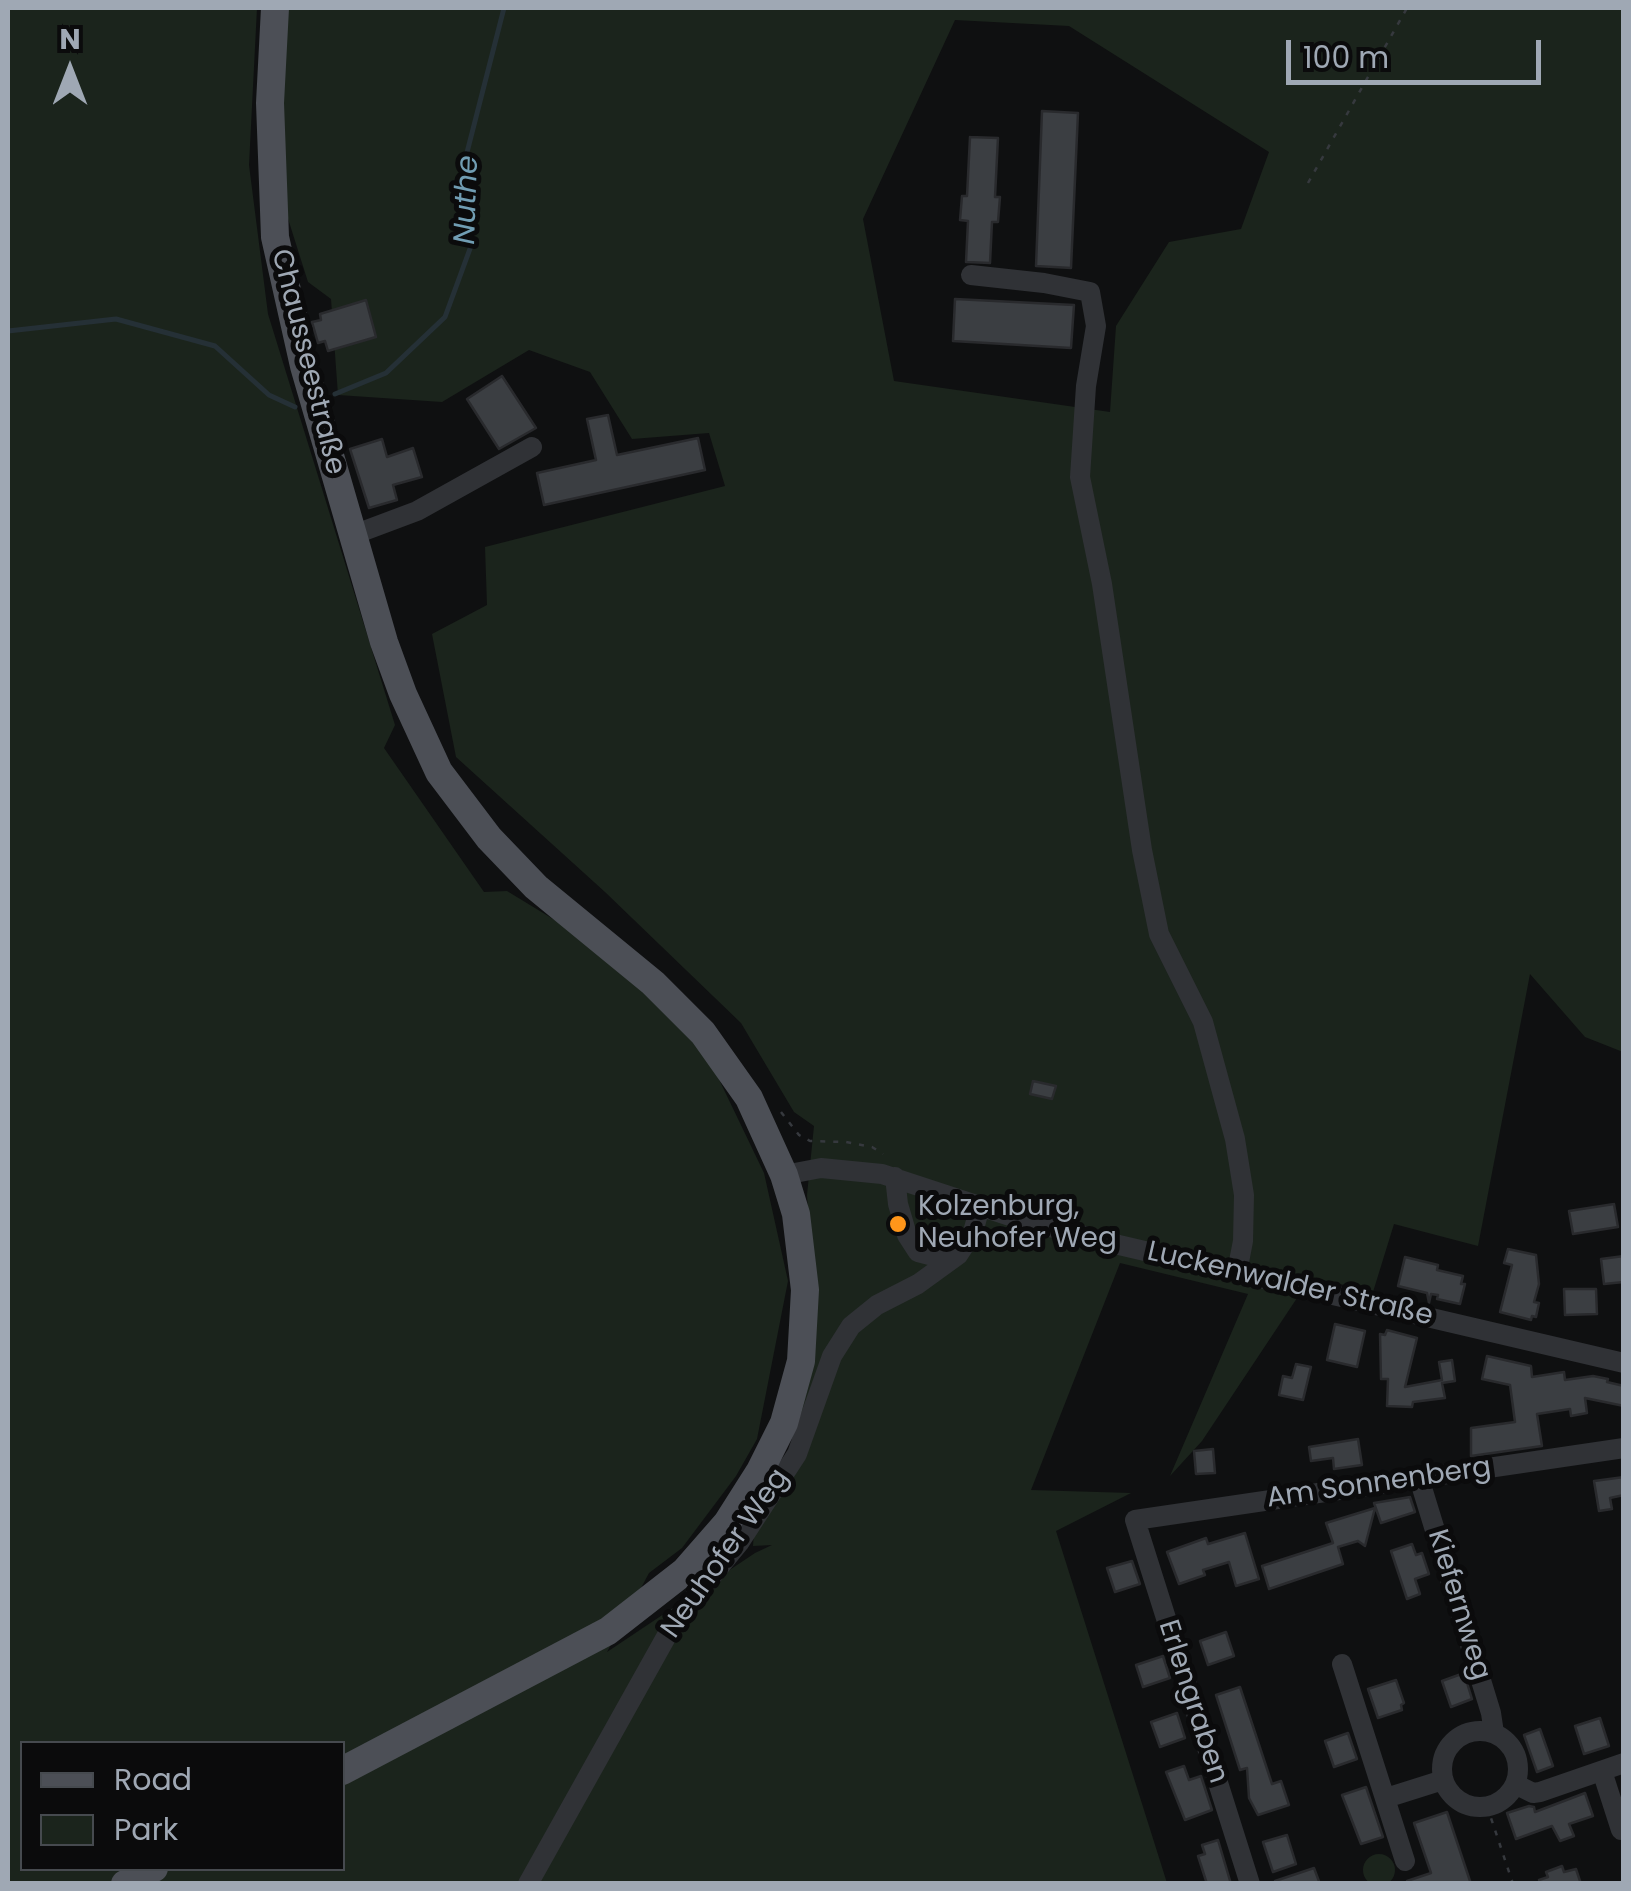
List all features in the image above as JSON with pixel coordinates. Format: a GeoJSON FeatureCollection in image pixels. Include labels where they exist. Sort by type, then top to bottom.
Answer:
{"type":"FeatureCollection","features":[{"type":"Feature","properties":{"kind":"main road","name":"Chausseestraße"},"geometry":{"type":"LineString","coordinates":[[275,8],[270,104],[275,237],[300,349],[384,642],[433,761],[489,838],[536,887],[653,983],[703,1034],[749,1098],[784,1176],[796,1214],[805,1290],[801,1361],[784,1423],[727,1523],[686,1571],[608,1631],[345,1769]]}},
{"type":"Feature","properties":{"kind":"main road"},"geometry":{"type":"LineString","coordinates":[[125,1884],[149,1871]]}},
{"type":"Feature","properties":{"kind":"street"},"geometry":{"type":"LineString","coordinates":[[971,275],[1090,292],[1096,326],[1086,386],[1080,477],[1102,584],[1110,652],[1159,934],[1203,1022],[1235,1140],[1244,1195],[1243,1241],[1237,1272]]}},
{"type":"Feature","properties":{"kind":"street"},"geometry":{"type":"LineString","coordinates":[[353,535],[417,511],[532,447]]}},
{"type":"Feature","properties":{"kind":"street","name":"Luckenwalder Straße"},"geometry":{"type":"LineString","coordinates":[[784,1176],[822,1168],[895,1176],[980,1207],[1118,1245],[1624,1363]]}},
{"type":"Feature","properties":{"kind":"street"},"geometry":{"type":"LineString","coordinates":[[895,1176],[898,1204],[918,1252],[941,1258],[958,1255]]}},
{"type":"Feature","properties":{"kind":"street","name":"Neuhofer Weg"},"geometry":{"type":"LineString","coordinates":[[528,1884],[675,1621],[739,1543],[796,1454],[832,1356],[851,1326],[877,1305],[918,1284],[958,1255],[973,1232],[980,1207]]}},
{"type":"Feature","properties":{"kind":"street","name":"Am Sonnenberg"},"geometry":{"type":"LineString","coordinates":[[1135,1520],[1624,1448]]}},
{"type":"Feature","properties":{"kind":"street","name":"Kiefernweg"},"geometry":{"type":"LineString","coordinates":[[1419,1478],[1494,1733],[1509,1744],[1517,1761],[1515,1784]]}},
{"type":"Feature","properties":{"kind":"street","name":"Erlengraben"},"geometry":{"type":"LineString","coordinates":[[1135,1520],[1250,1884]]}},
{"type":"Feature","properties":{"kind":"street"},"geometry":{"type":"LineString","coordinates":[[1342,1664],[1405,1861]]}},
{"type":"Feature","properties":{"kind":"street"},"geometry":{"type":"LineString","coordinates":[[1494,1733],[1478,1730],[1456,1738],[1447,1748],[1443,1780],[1452,1795],[1464,1804],[1487,1806],[1502,1800],[1515,1784],[1533,1793],[1540,1792],[1624,1763]]}},
{"type":"Feature","properties":{"kind":"street"},"geometry":{"type":"LineString","coordinates":[[1602,1770],[1621,1830]]}},
{"type":"Feature","properties":{"kind":"street"},"geometry":{"type":"LineString","coordinates":[[1386,1798],[1443,1780]]}},
{"type":"Feature","properties":{"kind":"path"},"geometry":{"type":"LineString","coordinates":[[1308,184],[1407,8]]}},
{"type":"Feature","properties":{"kind":"path"},"geometry":{"type":"LineString","coordinates":[[1487,1806],[1514,1884]]}},
{"type":"Feature","properties":{"kind":"green space"},"geometry":{"type":"Polygon","coordinates":[[[8,8],[257,8],[249,165],[268,314],[395,725],[384,748],[484,892],[507,891],[576,933],[676,1020],[714,1069],[764,1173],[788,1281],[757,1439],[736,1476],[682,1548],[649,1573],[607,1652],[772,1545],[753,1546],[755,1519],[786,1478],[814,1292],[807,1195],[814,1126],[794,1112],[741,1023],[456,757],[432,634],[487,605],[485,547],[725,486],[709,433],[632,439],[590,372],[529,350],[442,402],[338,395],[331,299],[308,282],[278,187],[287,8],[1623,8],[1623,1052],[1585,1037],[1530,974],[1478,1246],[1394,1224],[1373,1292],[1311,1277],[1202,1441],[1170,1476],[1248,1294],[1120,1263],[1031,1490],[1131,1493],[1056,1531],[1167,1883],[8,1883],[8,8]],[[955,20],[863,219],[894,381],[1110,412],[1116,326],[1169,242],[1241,229],[1269,152],[1069,26],[955,20]]]}},
{"type":"Feature","properties":{"kind":"green space"},"geometry":{"type":"Polygon","coordinates":[[[1379,1854],[1390,1859],[1395,1870],[1390,1881],[1379,1886],[1368,1881],[1363,1870],[1368,1859],[1379,1854]]]}},
{"type":"Feature","properties":{"kind":"building"},"geometry":{"type":"Polygon","coordinates":[[[1042,111],[1078,113],[1071,268],[1036,266],[1042,111]]]}},
{"type":"Feature","properties":{"kind":"building"},"geometry":{"type":"Polygon","coordinates":[[[970,137],[998,138],[995,197],[1000,197],[998,222],[992,222],[990,263],[966,262],[968,221],[960,220],[962,196],[967,196],[970,137]]]}},
{"type":"Feature","properties":{"kind":"building"},"geometry":{"type":"Polygon","coordinates":[[[955,299],[1074,305],[1071,348],[953,341],[955,299]]]}},
{"type":"Feature","properties":{"kind":"building"},"geometry":{"type":"Polygon","coordinates":[[[366,300],[376,337],[328,351],[325,341],[318,343],[312,322],[321,320],[320,314],[366,300]]]}},
{"type":"Feature","properties":{"kind":"building"},"geometry":{"type":"Polygon","coordinates":[[[502,376],[536,428],[499,449],[467,399],[502,376]]]}},
{"type":"Feature","properties":{"kind":"building"},"geometry":{"type":"Polygon","coordinates":[[[608,415],[617,455],[698,438],[705,470],[544,505],[537,473],[596,460],[587,419],[608,415]]]}},
{"type":"Feature","properties":{"kind":"building"},"geometry":{"type":"Polygon","coordinates":[[[382,439],[387,457],[413,448],[422,477],[393,485],[397,500],[369,508],[350,449],[382,439]]]}},
{"type":"Feature","properties":{"kind":"building"},"geometry":{"type":"Polygon","coordinates":[[[1033,1081],[1056,1086],[1052,1099],[1030,1094],[1033,1081]]]}},
{"type":"Feature","properties":{"kind":"building"},"geometry":{"type":"Polygon","coordinates":[[[1614,1204],[1618,1227],[1573,1234],[1569,1211],[1614,1204]]]}},
{"type":"Feature","properties":{"kind":"building"},"geometry":{"type":"Polygon","coordinates":[[[1508,1249],[1536,1255],[1539,1284],[1534,1302],[1539,1303],[1536,1317],[1531,1320],[1500,1312],[1512,1265],[1504,1263],[1508,1249]]]}},
{"type":"Feature","properties":{"kind":"building"},"geometry":{"type":"Polygon","coordinates":[[[1624,1256],[1624,1282],[1604,1284],[1601,1259],[1624,1256]]]}},
{"type":"Feature","properties":{"kind":"building"},"geometry":{"type":"Polygon","coordinates":[[[1405,1257],[1463,1276],[1460,1304],[1431,1294],[1429,1303],[1427,1293],[1398,1286],[1405,1257]]]}},
{"type":"Feature","properties":{"kind":"building"},"geometry":{"type":"Polygon","coordinates":[[[1564,1289],[1596,1289],[1597,1314],[1565,1315],[1564,1289]]]}},
{"type":"Feature","properties":{"kind":"building"},"geometry":{"type":"Polygon","coordinates":[[[1335,1324],[1365,1331],[1357,1367],[1327,1360],[1335,1324]]]}},
{"type":"Feature","properties":{"kind":"building"},"geometry":{"type":"Polygon","coordinates":[[[1387,1330],[1417,1338],[1405,1387],[1442,1380],[1439,1362],[1452,1360],[1455,1381],[1442,1383],[1445,1398],[1413,1402],[1412,1407],[1387,1406],[1388,1379],[1381,1379],[1380,1334],[1385,1335],[1387,1330]]]}},
{"type":"Feature","properties":{"kind":"building"},"geometry":{"type":"Polygon","coordinates":[[[1487,1356],[1531,1366],[1532,1377],[1564,1372],[1565,1380],[1593,1376],[1608,1379],[1607,1382],[1624,1386],[1624,1406],[1585,1398],[1587,1413],[1571,1416],[1570,1409],[1537,1414],[1542,1446],[1471,1456],[1471,1428],[1515,1422],[1510,1385],[1482,1379],[1487,1356]]]}},
{"type":"Feature","properties":{"kind":"building"},"geometry":{"type":"Polygon","coordinates":[[[1296,1364],[1311,1367],[1303,1400],[1279,1395],[1283,1376],[1292,1378],[1296,1364]]]}},
{"type":"Feature","properties":{"kind":"building"},"geometry":{"type":"Polygon","coordinates":[[[1358,1439],[1362,1465],[1334,1469],[1333,1458],[1311,1461],[1309,1447],[1358,1439]]]}},
{"type":"Feature","properties":{"kind":"building"},"geometry":{"type":"Polygon","coordinates":[[[1213,1449],[1215,1473],[1196,1474],[1194,1451],[1213,1449]]]}},
{"type":"Feature","properties":{"kind":"building"},"geometry":{"type":"Polygon","coordinates":[[[1624,1477],[1624,1495],[1610,1498],[1612,1509],[1599,1511],[1594,1481],[1624,1477]]]}},
{"type":"Feature","properties":{"kind":"building"},"geometry":{"type":"Polygon","coordinates":[[[1410,1497],[1415,1512],[1381,1523],[1374,1503],[1410,1497]]]}},
{"type":"Feature","properties":{"kind":"building"},"geometry":{"type":"Polygon","coordinates":[[[1375,1508],[1365,1546],[1358,1541],[1338,1547],[1343,1564],[1269,1589],[1262,1566],[1333,1543],[1326,1523],[1375,1508]]]}},
{"type":"Feature","properties":{"kind":"building"},"geometry":{"type":"Polygon","coordinates":[[[1245,1533],[1259,1579],[1236,1586],[1229,1562],[1203,1570],[1205,1575],[1179,1584],[1167,1552],[1206,1538],[1208,1544],[1245,1533]]]}},
{"type":"Feature","properties":{"kind":"building"},"geometry":{"type":"Polygon","coordinates":[[[1412,1544],[1416,1555],[1422,1553],[1429,1574],[1415,1579],[1420,1594],[1407,1599],[1391,1551],[1412,1544]]]}},
{"type":"Feature","properties":{"kind":"building"},"geometry":{"type":"Polygon","coordinates":[[[1132,1561],[1140,1584],[1115,1592],[1107,1568],[1132,1561]]]}},
{"type":"Feature","properties":{"kind":"building"},"geometry":{"type":"Polygon","coordinates":[[[1226,1632],[1234,1656],[1208,1665],[1200,1641],[1226,1632]]]}},
{"type":"Feature","properties":{"kind":"building"},"geometry":{"type":"Polygon","coordinates":[[[1163,1656],[1170,1678],[1143,1687],[1136,1665],[1163,1656]]]}},
{"type":"Feature","properties":{"kind":"building"},"geometry":{"type":"Polygon","coordinates":[[[1464,1673],[1472,1699],[1451,1707],[1442,1681],[1464,1673]]]}},
{"type":"Feature","properties":{"kind":"building"},"geometry":{"type":"Polygon","coordinates":[[[1396,1680],[1404,1703],[1402,1710],[1378,1718],[1368,1689],[1396,1680]]]}},
{"type":"Feature","properties":{"kind":"building"},"geometry":{"type":"Polygon","coordinates":[[[1240,1687],[1272,1784],[1281,1781],[1289,1805],[1258,1815],[1249,1798],[1247,1768],[1240,1770],[1216,1695],[1240,1687]]]}},
{"type":"Feature","properties":{"kind":"building"},"geometry":{"type":"Polygon","coordinates":[[[1177,1713],[1185,1738],[1160,1747],[1151,1722],[1177,1713]]]}},
{"type":"Feature","properties":{"kind":"building"},"geometry":{"type":"Polygon","coordinates":[[[1600,1718],[1609,1746],[1584,1754],[1575,1726],[1600,1718]]]}},
{"type":"Feature","properties":{"kind":"building"},"geometry":{"type":"Polygon","coordinates":[[[1540,1729],[1553,1766],[1537,1772],[1524,1735],[1540,1729]]]}},
{"type":"Feature","properties":{"kind":"building"},"geometry":{"type":"Polygon","coordinates":[[[1348,1733],[1357,1759],[1334,1767],[1325,1741],[1348,1733]]]}},
{"type":"Feature","properties":{"kind":"building"},"geometry":{"type":"Polygon","coordinates":[[[1184,1766],[1189,1780],[1201,1776],[1212,1810],[1185,1820],[1166,1772],[1184,1766]]]}},
{"type":"Feature","properties":{"kind":"building"},"geometry":{"type":"Polygon","coordinates":[[[1366,1787],[1383,1837],[1361,1844],[1342,1795],[1366,1787]]]}},
{"type":"Feature","properties":{"kind":"building"},"geometry":{"type":"Polygon","coordinates":[[[1585,1793],[1593,1816],[1569,1824],[1574,1836],[1560,1841],[1552,1826],[1516,1839],[1507,1813],[1529,1806],[1535,1812],[1585,1793]]]}},
{"type":"Feature","properties":{"kind":"building"},"geometry":{"type":"Polygon","coordinates":[[[1447,1812],[1471,1884],[1407,1884],[1431,1873],[1414,1823],[1447,1812]]]}},
{"type":"Feature","properties":{"kind":"building"},"geometry":{"type":"Polygon","coordinates":[[[1287,1835],[1296,1864],[1273,1872],[1263,1842],[1287,1835]]]}},
{"type":"Feature","properties":{"kind":"building"},"geometry":{"type":"Polygon","coordinates":[[[1218,1840],[1231,1884],[1207,1884],[1198,1856],[1205,1854],[1202,1845],[1218,1840]]]}},
{"type":"Feature","properties":{"kind":"building"},"geometry":{"type":"Polygon","coordinates":[[[1562,1866],[1564,1872],[1576,1869],[1581,1884],[1540,1884],[1539,1880],[1548,1877],[1546,1872],[1562,1866]]]}},
{"type":"Feature","properties":{"kind":"building"},"geometry":{"type":"Polygon","coordinates":[[[1314,1868],[1320,1884],[1275,1884],[1275,1881],[1314,1868]]]}},
{"type":"Feature","properties":{"kind":"waterway","name":"Nuthe"},"geometry":{"type":"LineString","coordinates":[[335,394],[386,373],[445,317],[471,246],[463,168],[504,8]]}},
{"type":"Feature","properties":{"kind":"waterway","name":"Nuthe"},"geometry":{"type":"LineString","coordinates":[[8,331],[116,319],[215,346],[269,395],[295,407]]}},
{"type":"Feature","properties":{"kind":"place","name":"Kolzenburg, Neuhofer Weg"},"geometry":{"type":"Point","coordinates":[898,1224]}}]}
